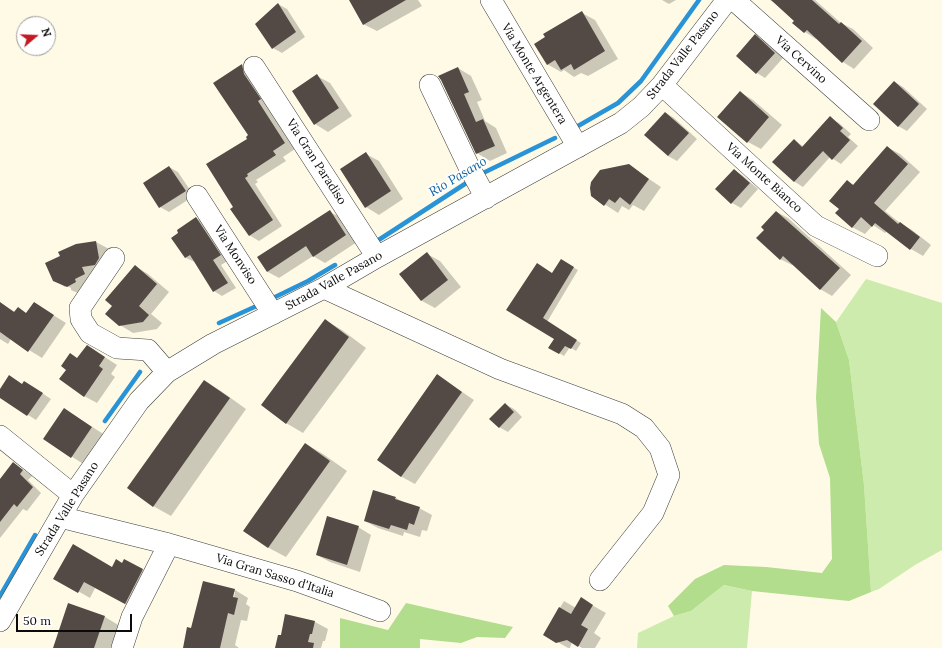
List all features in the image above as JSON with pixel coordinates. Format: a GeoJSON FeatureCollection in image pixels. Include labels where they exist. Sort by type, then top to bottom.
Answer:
{"type":"FeatureCollection","features":[{"type":"Feature","properties":{"kind":"street","name":"Via Monte Argentera"},"geometry":{"type":"LineString","coordinates":[[491,0],[578,147]]}},
{"type":"Feature","properties":{"kind":"street","name":"Strada Valle Pasano"},"geometry":{"type":"LineString","coordinates":[[0,621],[73,495],[139,401],[167,372],[213,344],[268,306],[324,288],[378,257],[478,183],[578,147],[621,123],[641,107],[662,85],[723,3]]}},
{"type":"Feature","properties":{"kind":"street","name":"Via Cervino"},"geometry":{"type":"LineString","coordinates":[[723,3],[869,120]]}},
{"type":"Feature","properties":{"kind":"street","name":"Via Gran Paradiso"},"geometry":{"type":"LineString","coordinates":[[254,67],[378,257]]}},
{"type":"Feature","properties":{"kind":"street"},"geometry":{"type":"LineString","coordinates":[[430,85],[478,183]]}},
{"type":"Feature","properties":{"kind":"street","name":"Via Monte Bianco"},"geometry":{"type":"LineString","coordinates":[[662,85],[816,226],[877,256]]}},
{"type":"Feature","properties":{"kind":"street","name":"Via Monviso"},"geometry":{"type":"LineString","coordinates":[[197,196],[268,306]]}},
{"type":"Feature","properties":{"kind":"street"},"geometry":{"type":"LineString","coordinates":[[114,258],[80,308],[80,319],[90,333],[117,348],[148,350],[167,372]]}},
{"type":"Feature","properties":{"kind":"street"},"geometry":{"type":"LineString","coordinates":[[324,288],[500,369],[622,414],[644,428],[660,448],[669,475],[653,513],[600,580]]}},
{"type":"Feature","properties":{"kind":"street"},"geometry":{"type":"LineString","coordinates":[[0,436],[73,495]]}},
{"type":"Feature","properties":{"kind":"street","name":"Via Gran Sasso d'Italia"},"geometry":{"type":"LineString","coordinates":[[60,517],[169,544],[297,581],[380,611]]}},
{"type":"Feature","properties":{"kind":"street"},"geometry":{"type":"LineString","coordinates":[[122,648],[132,617],[169,544]]}},
{"type":"Feature","properties":{"kind":"green space"},"geometry":{"type":"Polygon","coordinates":[[[866,279],[942,303],[942,550],[915,565],[879,589],[871,592],[864,485],[849,360],[836,322],[866,279]]]}},
{"type":"Feature","properties":{"kind":"green space"},"geometry":{"type":"Polygon","coordinates":[[[821,308],[836,322],[849,360],[864,485],[871,592],[849,601],[752,591],[724,585],[691,611],[674,616],[668,606],[695,579],[724,565],[766,567],[822,573],[832,559],[830,478],[819,444],[816,398],[821,308]]]}},
{"type":"Feature","properties":{"kind":"green space"},"geometry":{"type":"Polygon","coordinates":[[[724,585],[752,591],[747,648],[637,648],[638,633],[674,616],[691,611],[724,585]]]}},
{"type":"Feature","properties":{"kind":"green space"},"geometry":{"type":"Polygon","coordinates":[[[406,603],[513,627],[505,638],[477,637],[461,643],[420,639],[420,648],[340,648],[340,618],[388,630],[406,603]]]}},
{"type":"Feature","properties":{"kind":"building"},"geometry":{"type":"Polygon","coordinates":[[[349,0],[406,0],[363,25],[349,0]]]}},
{"type":"Feature","properties":{"kind":"building"},"geometry":{"type":"Polygon","coordinates":[[[771,0],[812,0],[839,24],[841,22],[862,41],[842,63],[807,30],[804,33],[792,23],[794,21],[771,0]]]}},
{"type":"Feature","properties":{"kind":"building"},"geometry":{"type":"Polygon","coordinates":[[[278,3],[296,32],[272,49],[255,24],[278,3]]]}},
{"type":"Feature","properties":{"kind":"building"},"geometry":{"type":"Polygon","coordinates":[[[582,11],[605,51],[574,70],[571,64],[561,70],[555,60],[547,65],[534,44],[545,37],[543,34],[582,11]]]}},
{"type":"Feature","properties":{"kind":"building"},"geometry":{"type":"Polygon","coordinates":[[[755,34],[775,53],[756,74],[736,56],[755,34]]]}},
{"type":"Feature","properties":{"kind":"building"},"geometry":{"type":"Polygon","coordinates":[[[242,64],[244,74],[261,99],[258,101],[285,143],[273,151],[276,155],[247,174],[248,176],[245,178],[273,220],[249,236],[230,209],[233,207],[206,164],[247,139],[246,137],[248,135],[213,83],[242,64]]]}},
{"type":"Feature","properties":{"kind":"building"},"geometry":{"type":"Polygon","coordinates":[[[458,67],[469,92],[464,94],[476,122],[483,119],[495,146],[476,154],[438,76],[458,67]]]}},
{"type":"Feature","properties":{"kind":"building"},"geometry":{"type":"Polygon","coordinates":[[[317,74],[339,108],[314,125],[292,91],[317,74]]]}},
{"type":"Feature","properties":{"kind":"building"},"geometry":{"type":"Polygon","coordinates":[[[894,81],[919,104],[898,127],[873,104],[894,81]]]}},
{"type":"Feature","properties":{"kind":"building"},"geometry":{"type":"Polygon","coordinates":[[[740,91],[769,117],[747,143],[717,117],[740,91]]]}},
{"type":"Feature","properties":{"kind":"building"},"geometry":{"type":"Polygon","coordinates":[[[665,112],[689,133],[668,156],[644,135],[665,112]]]}},
{"type":"Feature","properties":{"kind":"building"},"geometry":{"type":"Polygon","coordinates":[[[830,116],[843,128],[840,131],[850,140],[832,160],[823,151],[794,182],[772,162],[794,139],[802,147],[830,116]]]}},
{"type":"Feature","properties":{"kind":"building"},"geometry":{"type":"Polygon","coordinates":[[[887,146],[908,164],[874,203],[898,224],[900,222],[920,237],[910,250],[875,223],[872,227],[861,217],[852,228],[835,213],[839,209],[829,201],[847,180],[853,185],[887,146]]]}},
{"type":"Feature","properties":{"kind":"building"},"geometry":{"type":"Polygon","coordinates":[[[366,152],[391,191],[365,208],[340,169],[366,152]]]}},
{"type":"Feature","properties":{"kind":"building"},"geometry":{"type":"Polygon","coordinates":[[[629,164],[649,179],[630,205],[620,197],[615,203],[609,199],[604,206],[591,196],[591,182],[600,170],[629,164]]]}},
{"type":"Feature","properties":{"kind":"building"},"geometry":{"type":"Polygon","coordinates":[[[169,166],[186,191],[159,208],[143,183],[169,166]]]}},
{"type":"Feature","properties":{"kind":"building"},"geometry":{"type":"Polygon","coordinates":[[[734,169],[750,183],[731,204],[715,189],[734,169]]]}},
{"type":"Feature","properties":{"kind":"building"},"geometry":{"type":"Polygon","coordinates":[[[330,210],[346,235],[313,257],[306,246],[267,272],[257,257],[330,210]]]}},
{"type":"Feature","properties":{"kind":"building"},"geometry":{"type":"Polygon","coordinates":[[[776,211],[840,268],[820,290],[783,256],[780,260],[756,238],[764,230],[761,227],[776,211]]]}},
{"type":"Feature","properties":{"kind":"building"},"geometry":{"type":"Polygon","coordinates":[[[196,217],[221,255],[213,260],[228,283],[213,292],[190,255],[185,258],[171,238],[178,233],[177,230],[196,217]]]}},
{"type":"Feature","properties":{"kind":"building"},"geometry":{"type":"Polygon","coordinates":[[[96,241],[99,258],[95,265],[82,267],[85,274],[75,279],[76,282],[67,287],[53,281],[45,263],[60,256],[58,252],[76,244],[96,241]]]}},
{"type":"Feature","properties":{"kind":"building"},"geometry":{"type":"Polygon","coordinates":[[[427,252],[448,280],[421,301],[399,274],[427,252]]]}},
{"type":"Feature","properties":{"kind":"building"},"geometry":{"type":"Polygon","coordinates":[[[561,259],[574,267],[543,318],[577,340],[571,349],[565,346],[559,354],[548,348],[554,339],[506,310],[537,263],[552,273],[561,259]]]}},
{"type":"Feature","properties":{"kind":"building"},"geometry":{"type":"Polygon","coordinates":[[[135,265],[157,284],[139,306],[149,315],[143,322],[119,326],[105,314],[112,306],[105,300],[135,265]]]}},
{"type":"Feature","properties":{"kind":"building"},"geometry":{"type":"Polygon","coordinates":[[[0,302],[14,312],[18,307],[26,313],[34,302],[54,315],[28,352],[0,332],[0,302]]]}},
{"type":"Feature","properties":{"kind":"building"},"geometry":{"type":"Polygon","coordinates":[[[325,319],[349,337],[286,424],[261,405],[325,319]]]}},
{"type":"Feature","properties":{"kind":"building"},"geometry":{"type":"Polygon","coordinates":[[[87,345],[105,357],[99,366],[103,369],[84,397],[59,379],[66,370],[61,366],[70,353],[77,358],[87,345]]]}},
{"type":"Feature","properties":{"kind":"building"},"geometry":{"type":"Polygon","coordinates":[[[437,374],[462,392],[401,477],[377,460],[437,374]]]}},
{"type":"Feature","properties":{"kind":"building"},"geometry":{"type":"Polygon","coordinates":[[[9,375],[22,384],[24,381],[43,393],[27,416],[0,398],[0,389],[9,375]]]}},
{"type":"Feature","properties":{"kind":"building"},"geometry":{"type":"Polygon","coordinates":[[[204,380],[230,398],[153,507],[127,488],[204,380]]]}},
{"type":"Feature","properties":{"kind":"building"},"geometry":{"type":"Polygon","coordinates":[[[505,403],[514,412],[499,428],[489,419],[505,403]]]}},
{"type":"Feature","properties":{"kind":"building"},"geometry":{"type":"Polygon","coordinates":[[[64,408],[92,427],[71,458],[43,439],[64,408]]]}},
{"type":"Feature","properties":{"kind":"building"},"geometry":{"type":"Polygon","coordinates":[[[305,443],[330,461],[268,548],[243,531],[305,443]]]}},
{"type":"Feature","properties":{"kind":"building"},"geometry":{"type":"Polygon","coordinates":[[[13,462],[23,470],[20,474],[33,487],[17,507],[14,504],[0,522],[0,479],[13,462]]]}},
{"type":"Feature","properties":{"kind":"building"},"geometry":{"type":"Polygon","coordinates":[[[373,490],[396,497],[395,499],[420,507],[414,525],[409,523],[407,530],[391,525],[389,529],[364,521],[373,490]]]}},
{"type":"Feature","properties":{"kind":"building"},"geometry":{"type":"Polygon","coordinates":[[[327,516],[359,526],[347,565],[316,555],[327,516]]]}},
{"type":"Feature","properties":{"kind":"building"},"geometry":{"type":"Polygon","coordinates":[[[73,544],[112,567],[116,559],[122,563],[124,559],[143,569],[125,604],[84,582],[78,593],[53,579],[73,544]]]}},
{"type":"Feature","properties":{"kind":"building"},"geometry":{"type":"Polygon","coordinates":[[[203,581],[235,589],[233,597],[238,598],[234,615],[228,613],[220,648],[183,648],[187,627],[191,628],[203,581]]]}},
{"type":"Feature","properties":{"kind":"building"},"geometry":{"type":"Polygon","coordinates":[[[581,597],[593,605],[581,625],[588,629],[578,647],[567,640],[556,643],[543,635],[559,607],[571,614],[581,597]]]}},
{"type":"Feature","properties":{"kind":"building"},"geometry":{"type":"Polygon","coordinates":[[[68,603],[105,616],[94,648],[53,648],[68,603]]]}},
{"type":"Feature","properties":{"kind":"building"},"geometry":{"type":"Polygon","coordinates":[[[285,614],[315,621],[312,634],[310,634],[308,642],[314,643],[313,648],[275,648],[278,635],[281,635],[285,614]]]}},
{"type":"Feature","properties":{"kind":"waterway","name":"Rio Pasano"},"geometry":{"type":"LineString","coordinates":[[578,126],[618,103],[641,81],[699,0]]}},
{"type":"Feature","properties":{"kind":"waterway","name":"Rio Pasano"},"geometry":{"type":"LineString","coordinates":[[479,175],[555,138]]}},
{"type":"Feature","properties":{"kind":"waterway","name":"Rio Pasano"},"geometry":{"type":"LineString","coordinates":[[377,241],[471,180]]}},
{"type":"Feature","properties":{"kind":"waterway","name":"Rio Pasano"},"geometry":{"type":"LineString","coordinates":[[269,300],[308,281],[335,265]]}},
{"type":"Feature","properties":{"kind":"waterway","name":"Rio Pasano"},"geometry":{"type":"LineString","coordinates":[[219,323],[261,304]]}},
{"type":"Feature","properties":{"kind":"waterway","name":"Rio Pasano"},"geometry":{"type":"LineString","coordinates":[[105,421],[140,372]]}},
{"type":"Feature","properties":{"kind":"waterway","name":"Rio Pasano"},"geometry":{"type":"LineString","coordinates":[[0,596],[35,535]]}}]}
